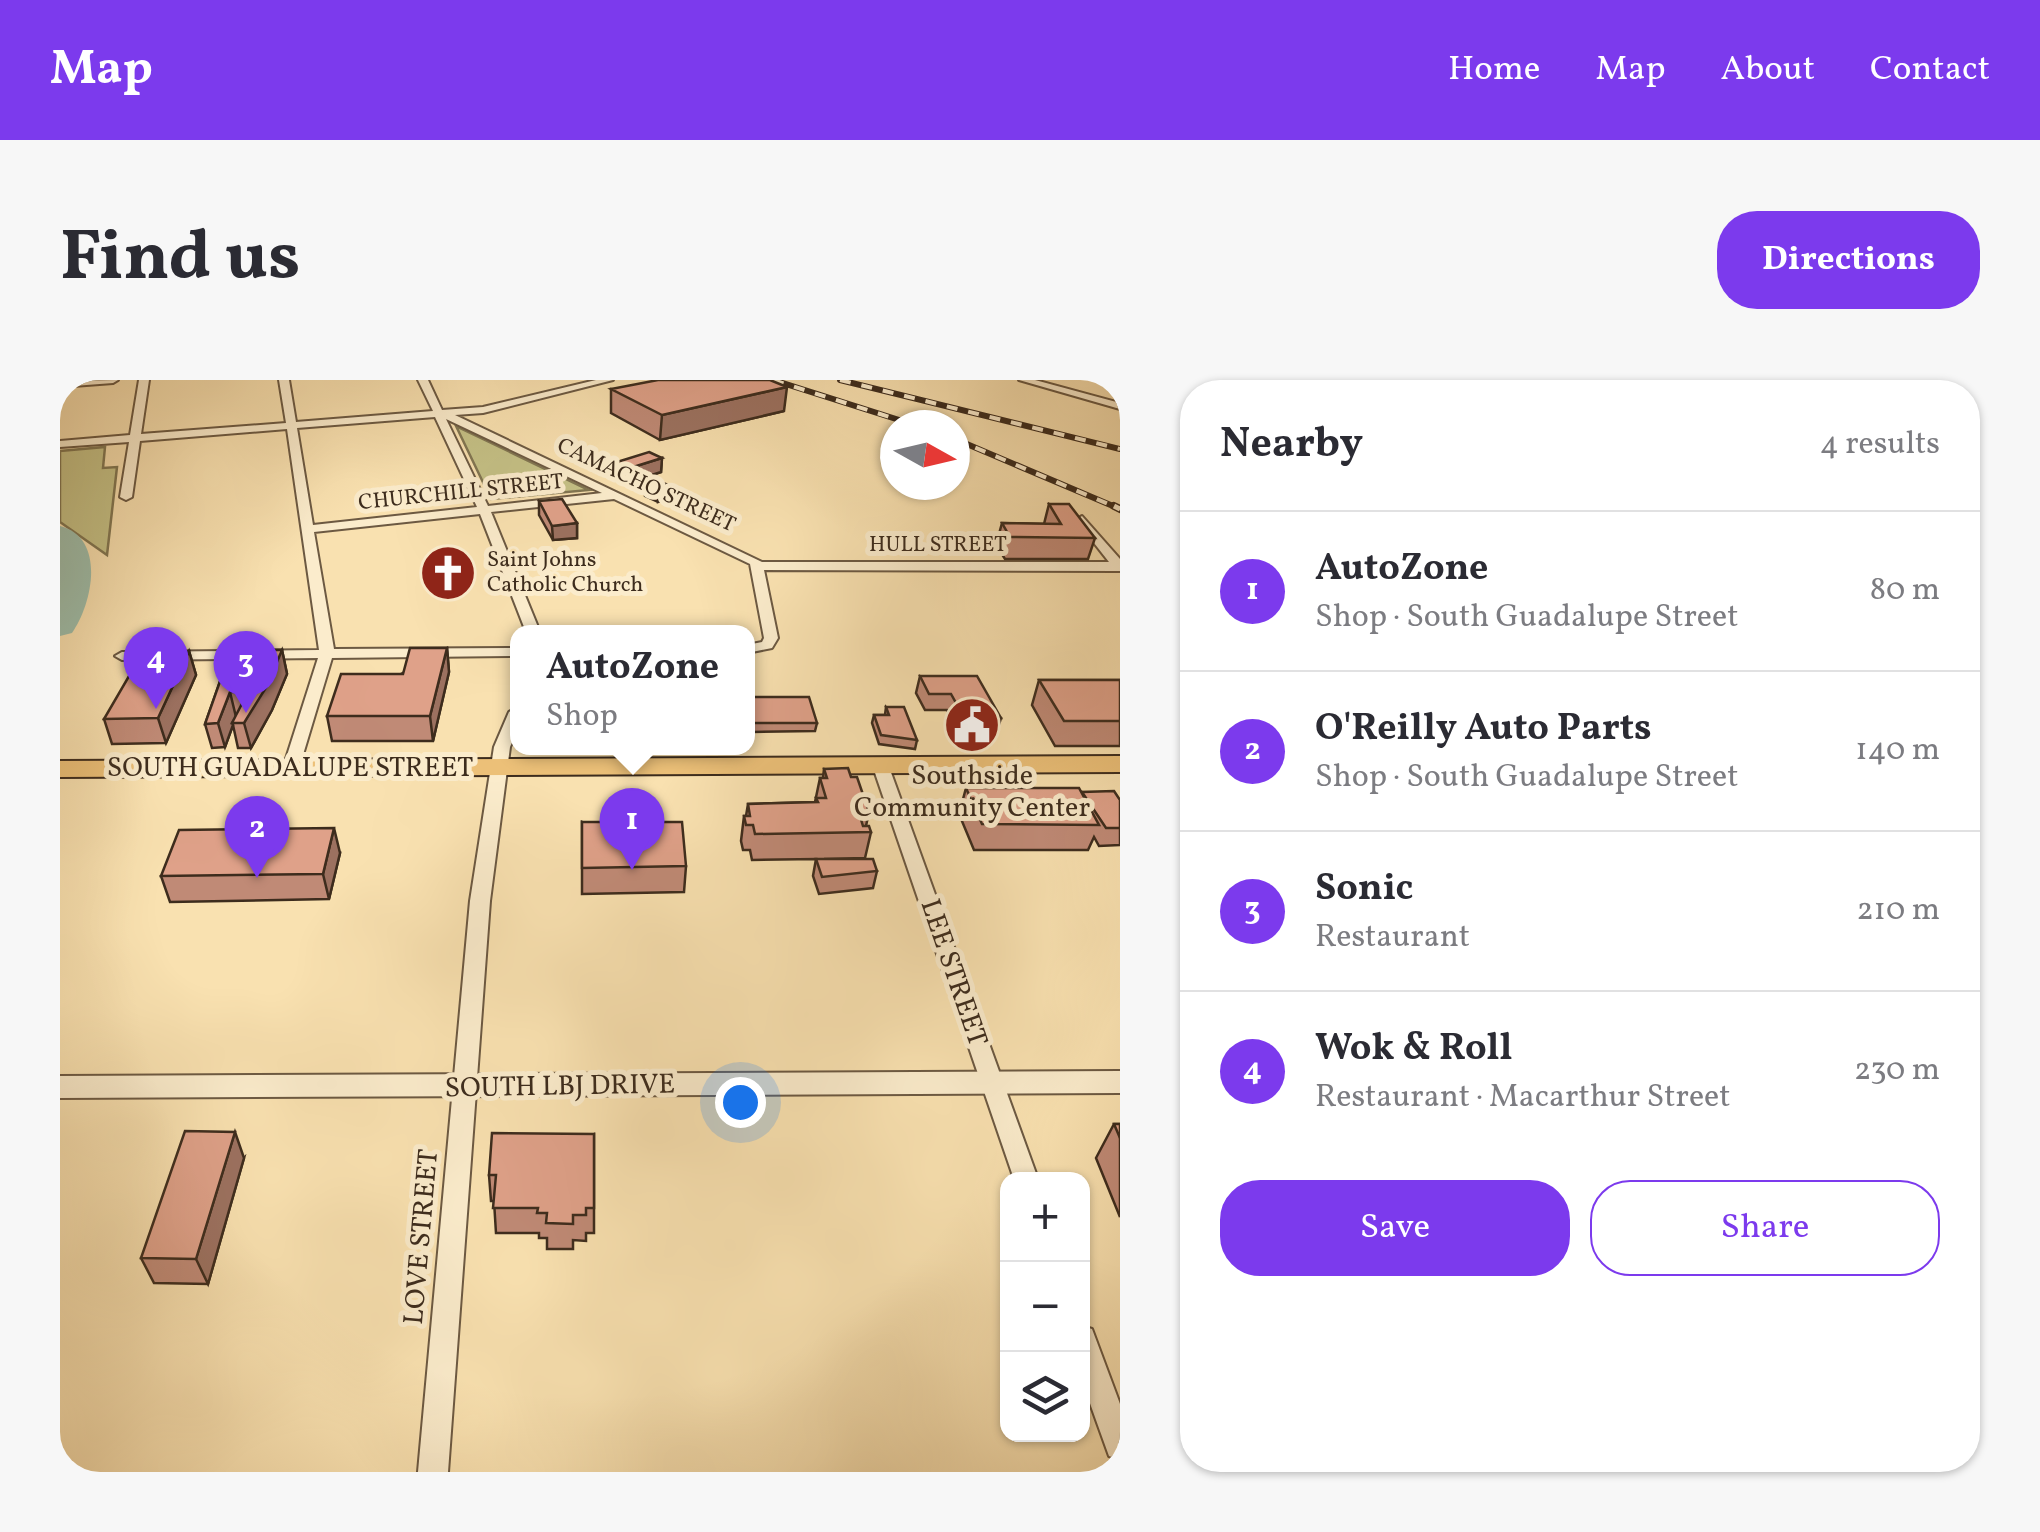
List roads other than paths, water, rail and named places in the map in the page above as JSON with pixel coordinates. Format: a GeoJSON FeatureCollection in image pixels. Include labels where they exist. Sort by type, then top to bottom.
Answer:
{"type":"FeatureCollection","features":[{"type":"Feature","properties":{"kind":"main road","name":"SOUTH GUADALUPE STREET"},"geometry":{"type":"LineString","coordinates":[[60,769],[1120,764]]}},
{"type":"Feature","properties":{"kind":"street"},"geometry":{"type":"LineString","coordinates":[[60,384],[113,380]]}},
{"type":"Feature","properties":{"kind":"street"},"geometry":{"type":"LineString","coordinates":[[126,496],[144,380]]}},
{"type":"Feature","properties":{"kind":"street"},"geometry":{"type":"LineString","coordinates":[[284,380],[326,652],[291,768]]}},
{"type":"Feature","properties":{"kind":"street"},"geometry":{"type":"LineString","coordinates":[[424,380],[531,625]]}},
{"type":"Feature","properties":{"kind":"street"},"geometry":{"type":"LineString","coordinates":[[60,444],[500,407],[608,380]]}},
{"type":"Feature","properties":{"kind":"street"},"geometry":{"type":"LineString","coordinates":[[1024,380],[1120,406]]}},
{"type":"Feature","properties":{"kind":"street","name":"CAMACHO STREET"},"geometry":{"type":"LineString","coordinates":[[440,413],[750,558],[757,566],[771,630],[767,645],[755,648]]}},
{"type":"Feature","properties":{"kind":"street","name":"CHURCHILL STREET"},"geometry":{"type":"LineString","coordinates":[[307,528],[619,495]]}},
{"type":"Feature","properties":{"kind":"street"},"geometry":{"type":"LineString","coordinates":[[1082,520],[1120,566]]}},
{"type":"Feature","properties":{"kind":"street","name":"HULL STREET"},"geometry":{"type":"LineString","coordinates":[[757,566],[1120,566]]}},
{"type":"Feature","properties":{"kind":"street"},"geometry":{"type":"LineString","coordinates":[[122,656],[510,652]]}},
{"type":"Feature","properties":{"kind":"street","name":"LOVE STREET"},"geometry":{"type":"LineString","coordinates":[[434,1472],[480,901],[502,747],[510,728]]}},
{"type":"Feature","properties":{"kind":"street","name":"LEE STREET"},"geometry":{"type":"LineString","coordinates":[[881,767],[1023,1172]]}},
{"type":"Feature","properties":{"kind":"street","name":"SOUTH LBJ DRIVE"},"geometry":{"type":"LineString","coordinates":[[60,1087],[1120,1082]]}},
{"type":"Feature","properties":{"kind":"street"},"geometry":{"type":"LineString","coordinates":[[1087,1352],[1120,1445]]}},
{"type":"Feature","properties":{"kind":"waterway"},"geometry":{"type":"LineString","coordinates":[[1104,380],[1120,390]]}},
{"type":"Feature","properties":{"kind":"waterway"},"geometry":{"type":"LineString","coordinates":[[60,535],[74,557],[76,569],[75,591],[60,626]]}},
{"type":"Feature","properties":{"kind":"railway"},"geometry":{"type":"LineString","coordinates":[[773,380],[880,414]]}},
{"type":"Feature","properties":{"kind":"railway"},"geometry":{"type":"LineString","coordinates":[[840,380],[1120,449]]}},
{"type":"Feature","properties":{"kind":"railway"},"geometry":{"type":"LineString","coordinates":[[970,445],[1120,509],[1114,506]]}},
{"type":"Feature","properties":{"kind":"place","name":"Saint Johns Catholic Church"},"geometry":{"type":"Point","coordinates":[448,573]}},
{"type":"Feature","properties":{"kind":"place","name":"Wok & Roll"},"geometry":{"type":"Point","coordinates":[156,709]}},
{"type":"Feature","properties":{"kind":"place","name":"Sonic"},"geometry":{"type":"Point","coordinates":[246,713]}},
{"type":"Feature","properties":{"kind":"place","name":"Southside Community Center"},"geometry":{"type":"Point","coordinates":[972,725]}},
{"type":"Feature","properties":{"kind":"place","name":"AutoZone"},"geometry":{"type":"Point","coordinates":[632,870]}},
{"type":"Feature","properties":{"kind":"place","name":"O'Reilly Auto Parts"},"geometry":{"type":"Point","coordinates":[257,878]}}]}
